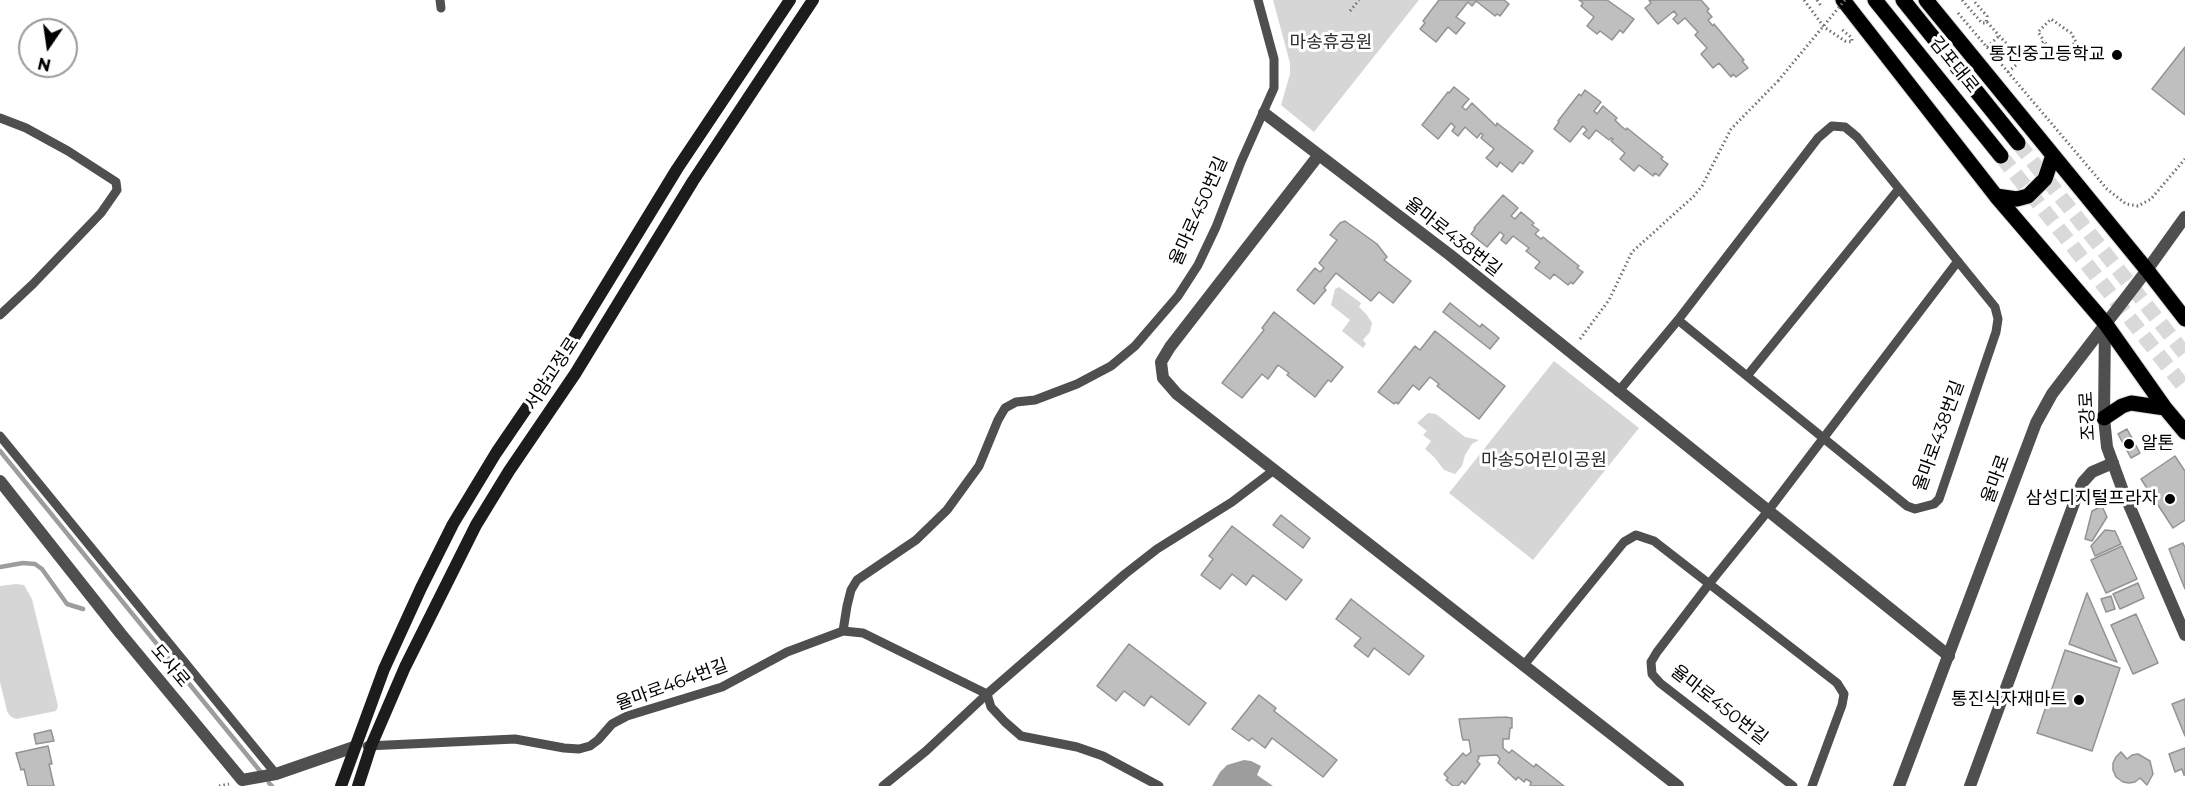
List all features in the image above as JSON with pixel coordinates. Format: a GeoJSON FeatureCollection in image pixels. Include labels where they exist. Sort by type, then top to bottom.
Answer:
{"type":"FeatureCollection","features":[{"type":"Feature","properties":{"kind":"main road","name":"서암고정로"},"geometry":{"type":"LineString","coordinates":[[341,786],[384,669],[453,524],[496,453],[567,349],[677,169],[790,0]]}},
{"type":"Feature","properties":{"kind":"main road","name":"서암고정로"},"geometry":{"type":"LineString","coordinates":[[358,786],[371,746],[405,667],[476,525],[509,471],[575,374],[693,181],[813,0]]}},
{"type":"Feature","properties":{"kind":"main road"},"geometry":{"type":"LineString","coordinates":[[1844,0],[1996,196],[2104,323],[2165,408],[2182,421]]}},
{"type":"Feature","properties":{"kind":"main road","name":"김포대로"},"geometry":{"type":"LineString","coordinates":[[1875,0],[2001,156]]}},
{"type":"Feature","properties":{"kind":"main road","name":"김포대로"},"geometry":{"type":"LineString","coordinates":[[1903,0],[2018,143]]}},
{"type":"Feature","properties":{"kind":"main road"},"geometry":{"type":"LineString","coordinates":[[1926,0],[2185,319]]}},
{"type":"Feature","properties":{"kind":"main road"},"geometry":{"type":"LineString","coordinates":[[1996,196],[2017,199],[2028,196],[2045,178],[2053,155]]}},
{"type":"Feature","properties":{"kind":"main road"},"geometry":{"type":"LineString","coordinates":[[2104,418],[2131,403],[2165,408]]}},
{"type":"Feature","properties":{"kind":"street","name":"율마로438번길"},"geometry":{"type":"LineString","coordinates":[[1264,113],[1450,255],[1949,656]]}},
{"type":"Feature","properties":{"kind":"street"},"geometry":{"type":"LineString","coordinates":[[1318,156],[1170,347],[1161,362],[1163,378],[1177,394],[1678,786]]}},
{"type":"Feature","properties":{"kind":"street","name":"율마로"},"geometry":{"type":"LineString","coordinates":[[1899,786],[2036,423],[2052,394],[2185,217]]}},
{"type":"Feature","properties":{"kind":"street","name":"조강로"},"geometry":{"type":"LineString","coordinates":[[2104,323],[2104,418],[2107,447],[2185,635]]}},
{"type":"Feature","properties":{"kind":"street"},"geometry":{"type":"LineString","coordinates":[[1970,786],[2083,482],[2092,472],[2113,463]]}},
{"type":"Feature","properties":{"kind":"street","name":"도사로"},"geometry":{"type":"LineString","coordinates":[[0,481],[121,634],[242,780],[276,774],[354,747]]}},
{"type":"Feature","properties":{"kind":"lane"},"geometry":{"type":"LineString","coordinates":[[1258,0],[1270,41],[1275,72],[1274,88],[1264,113]]}},
{"type":"Feature","properties":{"kind":"lane","name":"율마로450번길"},"geometry":{"type":"LineString","coordinates":[[843,631],[851,590],[857,580],[916,540],[947,510],[980,466],[1005,408],[1016,402],[1035,400],[1077,384],[1111,366],[1135,346],[1166,312],[1198,265],[1264,113]]}},
{"type":"Feature","properties":{"kind":"lane"},"geometry":{"type":"LineString","coordinates":[[0,118],[48,139],[116,182],[117,190],[113,198],[33,284],[0,315]]}},
{"type":"Feature","properties":{"kind":"lane","name":"율마로438번길"},"geometry":{"type":"LineString","coordinates":[[1618,392],[1678,320],[1818,138],[1832,126],[1845,127],[1857,137],[1995,307],[1998,319],[1996,332],[1939,499],[1934,504],[1916,509],[1907,506],[1678,320]]}},
{"type":"Feature","properties":{"kind":"lane"},"geometry":{"type":"LineString","coordinates":[[1747,376],[1898,190]]}},
{"type":"Feature","properties":{"kind":"lane"},"geometry":{"type":"LineString","coordinates":[[1768,511],[1958,261]]}},
{"type":"Feature","properties":{"kind":"lane"},"geometry":{"type":"LineString","coordinates":[[0,436],[276,774]]}},
{"type":"Feature","properties":{"kind":"lane"},"geometry":{"type":"LineString","coordinates":[[884,786],[1125,574],[1157,549],[1232,502],[1274,470]]}},
{"type":"Feature","properties":{"kind":"lane","name":"율마로450번길"},"geometry":{"type":"LineString","coordinates":[[1768,511],[1657,652],[1651,662],[1652,674],[1660,683],[1793,786]]}},
{"type":"Feature","properties":{"kind":"lane"},"geometry":{"type":"LineString","coordinates":[[1524,664],[1624,542],[1636,535],[1653,540],[1837,683],[1844,694],[1842,705],[1812,786]]}},
{"type":"Feature","properties":{"kind":"lane","name":"율마로464번길"},"geometry":{"type":"LineString","coordinates":[[354,747],[515,739],[579,749],[590,746],[612,724],[627,716],[723,687],[786,652],[843,631]]}},
{"type":"Feature","properties":{"kind":"lane"},"geometry":{"type":"LineString","coordinates":[[843,631],[863,633],[987,694],[991,707],[1021,736],[1077,747],[1103,756],[1159,786]]}},
{"type":"Feature","properties":{"kind":"path"},"geometry":{"type":"LineString","coordinates":[[1350,11],[1359,0]]}},
{"type":"Feature","properties":{"kind":"path"},"geometry":{"type":"LineString","coordinates":[[1804,0],[1824,27],[1845,41],[1852,42],[1852,38],[1840,28]]}},
{"type":"Feature","properties":{"kind":"path"},"geometry":{"type":"LineString","coordinates":[[1817,0],[1821,6]]}},
{"type":"Feature","properties":{"kind":"path"},"geometry":{"type":"LineString","coordinates":[[1580,339],[1609,300],[1632,252],[1694,196],[1707,177],[1731,129],[1778,81],[1844,0]]}},
{"type":"Feature","properties":{"kind":"path"},"geometry":{"type":"LineString","coordinates":[[1962,0],[1982,23],[1987,22]]}},
{"type":"Feature","properties":{"kind":"path"},"geometry":{"type":"LineString","coordinates":[[1972,0],[1987,16],[1987,22],[2021,60]]}},
{"type":"Feature","properties":{"kind":"path"},"geometry":{"type":"LineString","coordinates":[[1954,8],[2108,189],[2126,204],[2138,206],[2151,199],[2185,159]]}},
{"type":"Feature","properties":{"kind":"path"},"geometry":{"type":"LineString","coordinates":[[2051,19],[2071,33],[2076,42],[2057,58],[2044,41],[2038,32],[2051,19]]}},
{"type":"Feature","properties":{"kind":"path"},"geometry":{"type":"LineString","coordinates":[[1987,47],[1999,36]]}},
{"type":"Feature","properties":{"kind":"path"},"geometry":{"type":"LineString","coordinates":[[2008,72],[2044,41]]}},
{"type":"Feature","properties":{"kind":"green space","name":"마송휴공원"},"geometry":{"type":"Polygon","coordinates":[[[1273,0],[1419,0],[1314,132],[1281,105],[1290,74],[1290,63],[1273,0]]]}},
{"type":"Feature","properties":{"kind":"green space"},"geometry":{"type":"Polygon","coordinates":[[[1339,287],[1361,303],[1359,307],[1372,323],[1370,332],[1363,340],[1366,344],[1363,348],[1342,331],[1350,320],[1331,305],[1335,289],[1339,287]]]}},
{"type":"Feature","properties":{"kind":"green space","name":"마송5어린이공원"},"geometry":{"type":"Polygon","coordinates":[[[1554,361],[1639,428],[1533,560],[1449,493],[1554,361]]]}},
{"type":"Feature","properties":{"kind":"green space"},"geometry":{"type":"Polygon","coordinates":[[[1428,413],[1436,414],[1465,437],[1479,440],[1472,444],[1465,455],[1462,466],[1455,474],[1444,470],[1425,449],[1431,441],[1423,435],[1427,431],[1417,423],[1428,413]]]}},
{"type":"Feature","properties":{"kind":"green space"},"geometry":{"type":"Polygon","coordinates":[[[24,585],[32,599],[58,706],[56,711],[16,719],[7,711],[0,682],[0,586],[24,585]]]}},
{"type":"Feature","properties":{"kind":"shaded area"},"geometry":{"type":"Polygon","coordinates":[[[1244,760],[1261,766],[1257,775],[1273,786],[1212,786],[1227,765],[1244,760]]]}},
{"type":"Feature","properties":{"kind":"building"},"geometry":{"type":"Polygon","coordinates":[[[1439,0],[1504,0],[1509,4],[1500,16],[1497,14],[1495,16],[1476,1],[1472,6],[1468,2],[1456,17],[1465,23],[1456,34],[1448,27],[1436,42],[1420,29],[1425,23],[1423,21],[1439,0]]]}},
{"type":"Feature","properties":{"kind":"building"},"geometry":{"type":"Polygon","coordinates":[[[1579,0],[1607,0],[1634,19],[1623,33],[1620,30],[1612,40],[1600,31],[1597,34],[1587,26],[1594,17],[1581,6],[1583,3],[1579,0]]]}},
{"type":"Feature","properties":{"kind":"building"},"geometry":{"type":"Polygon","coordinates":[[[1649,0],[1701,0],[1709,9],[1707,11],[1712,17],[1708,20],[1744,60],[1742,61],[1748,68],[1736,77],[1733,74],[1731,77],[1719,63],[1713,68],[1701,54],[1707,48],[1695,35],[1698,32],[1685,18],[1678,24],[1673,19],[1677,15],[1674,11],[1658,24],[1645,8],[1651,3],[1649,0]]]}},
{"type":"Feature","properties":{"kind":"building"},"geometry":{"type":"Polygon","coordinates":[[[2185,47],[2185,115],[2152,89],[2185,47]]]}},
{"type":"Feature","properties":{"kind":"building"},"geometry":{"type":"Polygon","coordinates":[[[1454,87],[1469,99],[1462,107],[1466,110],[1472,103],[1496,126],[1497,123],[1533,151],[1523,164],[1520,162],[1512,172],[1500,162],[1497,167],[1486,158],[1494,149],[1481,138],[1483,135],[1481,133],[1477,138],[1465,127],[1458,136],[1452,131],[1455,127],[1451,123],[1438,139],[1422,125],[1454,87]]]}},
{"type":"Feature","properties":{"kind":"building"},"geometry":{"type":"Polygon","coordinates":[[[1585,90],[1601,102],[1594,111],[1597,114],[1603,106],[1617,118],[1615,120],[1621,126],[1626,130],[1627,128],[1663,157],[1661,159],[1668,164],[1659,176],[1655,173],[1653,176],[1639,165],[1634,171],[1620,159],[1625,153],[1611,141],[1613,139],[1609,140],[1596,130],[1589,139],[1583,134],[1587,130],[1583,126],[1570,142],[1554,129],[1579,94],[1581,96],[1585,90]]]}},
{"type":"Feature","properties":{"kind":"building"},"geometry":{"type":"Polygon","coordinates":[[[1503,195],[1518,208],[1511,216],[1515,219],[1521,212],[1539,230],[1535,234],[1541,239],[1543,237],[1579,266],[1577,268],[1583,272],[1573,284],[1571,282],[1568,285],[1554,274],[1550,279],[1535,268],[1540,262],[1526,251],[1529,248],[1513,236],[1506,244],[1501,240],[1504,235],[1500,232],[1487,247],[1471,234],[1503,195]]]}},
{"type":"Feature","properties":{"kind":"building"},"geometry":{"type":"Polygon","coordinates":[[[1345,221],[1377,244],[1387,257],[1384,260],[1411,281],[1393,303],[1379,292],[1371,301],[1336,273],[1314,304],[1297,290],[1315,268],[1320,272],[1324,268],[1319,263],[1337,240],[1330,235],[1340,223],[1345,221]]]}},
{"type":"Feature","properties":{"kind":"building"},"geometry":{"type":"Polygon","coordinates":[[[1450,303],[1480,327],[1482,324],[1499,338],[1490,349],[1443,312],[1450,303]]]}},
{"type":"Feature","properties":{"kind":"building"},"geometry":{"type":"Polygon","coordinates":[[[1274,312],[1343,367],[1331,382],[1328,380],[1315,397],[1278,365],[1268,379],[1262,374],[1242,398],[1222,383],[1264,330],[1262,328],[1274,312]]]}},
{"type":"Feature","properties":{"kind":"building"},"geometry":{"type":"Polygon","coordinates":[[[1435,331],[1505,386],[1479,419],[1437,386],[1439,384],[1430,377],[1419,390],[1413,385],[1398,404],[1396,402],[1394,404],[1378,392],[1415,346],[1420,350],[1435,331]]]}},
{"type":"Feature","properties":{"kind":"building","name":"알톤"},"geometry":{"type":"Polygon","coordinates":[[[2127,429],[2140,453],[2131,458],[2118,434],[2127,429]]]}},
{"type":"Feature","properties":{"kind":"building","name":"삼성디지털프라자"},"geometry":{"type":"Polygon","coordinates":[[[2175,456],[2185,471],[2185,520],[2173,528],[2141,479],[2175,456]]]}},
{"type":"Feature","properties":{"kind":"building"},"geometry":{"type":"Polygon","coordinates":[[[2102,506],[2107,517],[2092,541],[2085,539],[2092,511],[2102,506]]]}},
{"type":"Feature","properties":{"kind":"building"},"geometry":{"type":"Polygon","coordinates":[[[1281,515],[1310,538],[1303,548],[1273,525],[1281,515]]]}},
{"type":"Feature","properties":{"kind":"building"},"geometry":{"type":"Polygon","coordinates":[[[1232,526],[1302,580],[1286,600],[1253,575],[1246,585],[1232,574],[1220,589],[1201,575],[1213,559],[1209,556],[1232,526]]]}},
{"type":"Feature","properties":{"kind":"building"},"geometry":{"type":"Polygon","coordinates":[[[2105,530],[2115,531],[2121,544],[2095,556],[2091,546],[2105,530]]]}},
{"type":"Feature","properties":{"kind":"building"},"geometry":{"type":"Polygon","coordinates":[[[2183,543],[2185,548],[2185,589],[2169,549],[2183,543]]]}},
{"type":"Feature","properties":{"kind":"building"},"geometry":{"type":"Polygon","coordinates":[[[2122,546],[2137,579],[2106,593],[2091,560],[2122,546]]]}},
{"type":"Feature","properties":{"kind":"building"},"geometry":{"type":"Polygon","coordinates":[[[2138,583],[2144,598],[2120,609],[2113,594],[2138,583]]]}},
{"type":"Feature","properties":{"kind":"building"},"geometry":{"type":"Polygon","coordinates":[[[2087,593],[2117,662],[2069,644],[2087,593]]]}},
{"type":"Feature","properties":{"kind":"building"},"geometry":{"type":"Polygon","coordinates":[[[2111,596],[2115,609],[2106,612],[2101,599],[2111,596]]]}},
{"type":"Feature","properties":{"kind":"building"},"geometry":{"type":"Polygon","coordinates":[[[1351,599],[1424,656],[1409,675],[1374,648],[1368,657],[1354,646],[1361,638],[1336,619],[1351,599]]]}},
{"type":"Feature","properties":{"kind":"building"},"geometry":{"type":"Polygon","coordinates":[[[2136,614],[2158,663],[2133,674],[2111,625],[2136,614]]]}},
{"type":"Feature","properties":{"kind":"building"},"geometry":{"type":"Polygon","coordinates":[[[1129,644],[1206,703],[1189,725],[1151,696],[1144,706],[1124,691],[1116,701],[1097,686],[1129,644]]]}},
{"type":"Feature","properties":{"kind":"building","name":"통진식자재마트"},"geometry":{"type":"Polygon","coordinates":[[[2065,650],[2120,668],[2092,751],[2037,733],[2065,650]]]}},
{"type":"Feature","properties":{"kind":"building"},"geometry":{"type":"Polygon","coordinates":[[[1259,695],[1276,708],[1274,711],[1337,760],[1323,777],[1272,738],[1265,748],[1252,738],[1249,741],[1232,729],[1259,695]]]}},
{"type":"Feature","properties":{"kind":"building"},"geometry":{"type":"Polygon","coordinates":[[[2185,699],[2185,736],[2172,704],[2185,699]]]}},
{"type":"Feature","properties":{"kind":"building"},"geometry":{"type":"Polygon","coordinates":[[[1512,718],[1512,728],[1510,728],[1509,739],[1503,739],[1503,748],[1509,753],[1512,750],[1534,767],[1536,764],[1564,786],[1530,786],[1531,782],[1526,779],[1524,782],[1518,777],[1516,780],[1498,763],[1500,759],[1497,755],[1478,756],[1477,761],[1480,764],[1465,784],[1462,781],[1458,786],[1453,786],[1446,780],[1448,778],[1444,774],[1463,753],[1466,756],[1471,752],[1469,740],[1463,740],[1459,719],[1512,718]]]}},
{"type":"Feature","properties":{"kind":"building"},"geometry":{"type":"Polygon","coordinates":[[[51,730],[54,741],[36,744],[34,734],[51,730]]]}},
{"type":"Feature","properties":{"kind":"building"},"geometry":{"type":"Polygon","coordinates":[[[48,746],[54,786],[28,786],[24,769],[21,770],[16,753],[48,746]]]}},
{"type":"Feature","properties":{"kind":"building"},"geometry":{"type":"Polygon","coordinates":[[[2185,748],[2184,775],[2182,769],[2175,772],[2169,754],[2185,748]]]}},
{"type":"Feature","properties":{"kind":"building"},"geometry":{"type":"Polygon","coordinates":[[[2121,752],[2127,759],[2138,754],[2150,761],[2153,774],[2147,785],[2140,778],[2129,783],[2116,777],[2113,763],[2121,752]]]}},
{"type":"Feature","properties":{"kind":"waterway"},"geometry":{"type":"LineString","coordinates":[[0,451],[260,771]]}},
{"type":"Feature","properties":{"kind":"waterway"},"geometry":{"type":"LineString","coordinates":[[0,567],[23,563],[35,564],[42,569],[67,604],[83,609]]}},
{"type":"Feature","properties":{"kind":"waterway"},"geometry":{"type":"LineString","coordinates":[[269,783],[272,786]]}},
{"type":"Feature","properties":{"kind":"tunnel"},"geometry":{"type":"LineString","coordinates":[[2018,143],[2185,354]]}},
{"type":"Feature","properties":{"kind":"tunnel"},"geometry":{"type":"LineString","coordinates":[[2001,156],[2185,388]]}},
{"type":"Feature","properties":{"kind":"place","name":"통진중고등학교"},"geometry":{"type":"Point","coordinates":[2117,55]}},
{"type":"Feature","properties":{"kind":"place","name":"알톤"},"geometry":{"type":"Point","coordinates":[2129,444]}},
{"type":"Feature","properties":{"kind":"place","name":"삼성디지털프라자"},"geometry":{"type":"Point","coordinates":[2170,499]}},
{"type":"Feature","properties":{"kind":"place","name":"통진식자재마트"},"geometry":{"type":"Point","coordinates":[2079,700]}}]}
